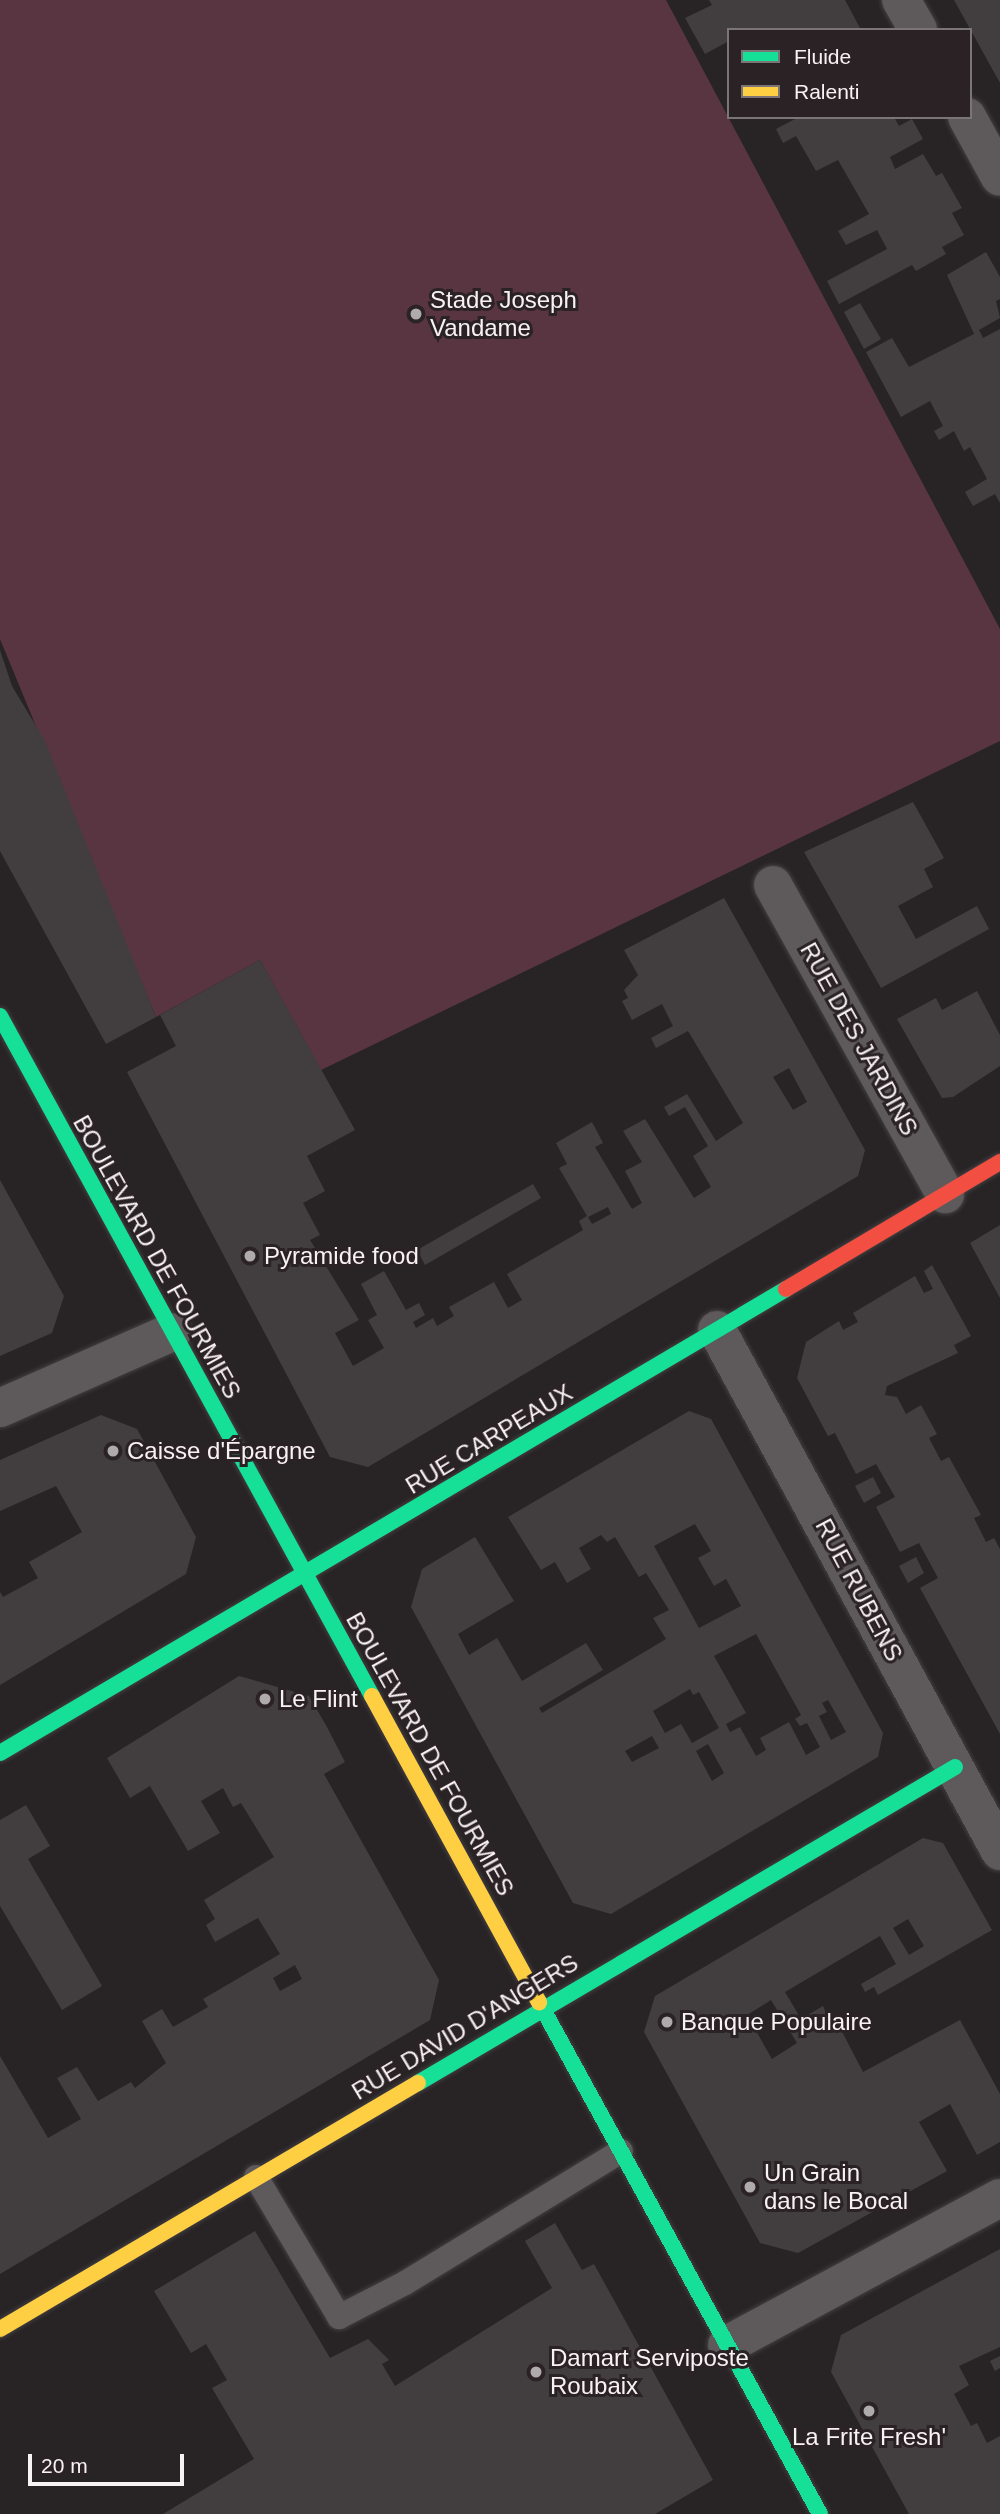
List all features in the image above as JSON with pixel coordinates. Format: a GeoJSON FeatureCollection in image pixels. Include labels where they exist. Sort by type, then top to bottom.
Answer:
{"type":"FeatureCollection","features":[{"type":"Feature","properties":{"kind":"street"},"geometry":{"type":"LineString","coordinates":[[901,0],[917,28]]}},
{"type":"Feature","properties":{"kind":"street"},"geometry":{"type":"LineString","coordinates":[[968,119],[1000,177]]}},
{"type":"Feature","properties":{"kind":"street","name":"RUE DES JARDINS"},"geometry":{"type":"LineString","coordinates":[[773,885],[945,1194]]}},
{"type":"Feature","properties":{"kind":"street","name":"BOULEVARD DE FOURMIES"},"geometry":{"type":"LineString","coordinates":[[0,1016],[820,2514]]}},
{"type":"Feature","properties":{"kind":"street","name":"RUE CARPEAUX"},"geometry":{"type":"LineString","coordinates":[[0,1753],[1000,1162]]}},
{"type":"Feature","properties":{"kind":"street","name":"RUE RUBENS"},"geometry":{"type":"LineString","coordinates":[[717,1330],[1000,1851]]}},
{"type":"Feature","properties":{"kind":"street"},"geometry":{"type":"LineString","coordinates":[[0,1408],[172,1332]]}},
{"type":"Feature","properties":{"kind":"street","name":"RUE DAVID D'ANGERS"},"geometry":{"type":"LineString","coordinates":[[0,2329],[542,2007],[955,1767]]}},
{"type":"Feature","properties":{"kind":"street"},"geometry":{"type":"LineString","coordinates":[[727,2345],[1000,2198]]}},
{"type":"Feature","properties":{"kind":"lane"},"geometry":{"type":"LineString","coordinates":[[256,2177],[339,2317],[405,2283],[621,2151]]}},
{"type":"Feature","properties":{"kind":"shaded area","name":"Stade Joseph Vandame"},"geometry":{"type":"Polygon","coordinates":[[[0,0],[666,0],[1000,629],[1000,741],[321,1070],[260,960],[156,1017],[0,639],[0,0]]]}},
{"type":"Feature","properties":{"kind":"building"},"geometry":{"type":"Polygon","coordinates":[[[709,0],[845,0],[860,28],[727,28],[727,42],[705,54],[685,18],[712,5],[709,0]]]}},
{"type":"Feature","properties":{"kind":"building"},"geometry":{"type":"Polygon","coordinates":[[[954,0],[1000,0],[1000,83],[972,28],[954,0]]]}},
{"type":"Feature","properties":{"kind":"building"},"geometry":{"type":"Polygon","coordinates":[[[795,119],[895,119],[899,126],[912,119],[923,139],[890,157],[895,169],[923,154],[936,176],[942,173],[962,208],[952,213],[964,235],[942,247],[946,254],[916,271],[912,265],[839,304],[827,281],[887,249],[877,230],[846,245],[838,231],[869,214],[838,160],[816,171],[796,136],[783,143],[776,129],[795,119]]]}},
{"type":"Feature","properties":{"kind":"building"},"geometry":{"type":"Polygon","coordinates":[[[986,252],[1000,277],[1000,299],[996,301],[1000,318],[979,330],[983,338],[1000,329],[1000,503],[995,494],[973,506],[965,492],[987,479],[970,447],[964,451],[954,431],[939,440],[934,431],[943,426],[930,401],[901,417],[866,352],[892,338],[909,367],[974,334],[947,275],[986,252]]]}},
{"type":"Feature","properties":{"kind":"building"},"geometry":{"type":"Polygon","coordinates":[[[860,303],[881,339],[864,349],[844,312],[860,303]]]}},
{"type":"Feature","properties":{"kind":"building"},"geometry":{"type":"Polygon","coordinates":[[[0,650],[12,686],[45,741],[156,1017],[106,1044],[0,851],[0,650]]]}},
{"type":"Feature","properties":{"kind":"building"},"geometry":{"type":"Polygon","coordinates":[[[913,802],[944,858],[924,869],[933,887],[898,906],[916,939],[977,906],[989,929],[881,988],[804,852],[913,802]]]}},
{"type":"Feature","properties":{"kind":"building"},"geometry":{"type":"Polygon","coordinates":[[[724,898],[865,1150],[858,1176],[368,1467],[330,1457],[127,1072],[176,1046],[160,1015],[260,960],[355,1130],[307,1156],[325,1191],[303,1203],[320,1235],[310,1240],[359,1320],[335,1333],[353,1366],[384,1348],[368,1320],[377,1315],[361,1284],[384,1271],[406,1310],[419,1303],[425,1315],[413,1322],[416,1328],[433,1318],[437,1326],[454,1316],[449,1307],[494,1282],[508,1308],[522,1300],[507,1274],[583,1230],[579,1221],[587,1216],[559,1168],[567,1164],[556,1143],[592,1122],[603,1143],[595,1147],[632,1209],[642,1203],[625,1171],[642,1162],[623,1131],[645,1119],[694,1198],[711,1187],[693,1156],[708,1146],[685,1107],[669,1116],[664,1107],[687,1094],[716,1141],[743,1123],[688,1031],[656,1048],[651,1038],[673,1026],[662,1004],[632,1020],[622,1001],[628,998],[624,990],[638,975],[624,950],[724,898]],[[789,1068],[773,1077],[793,1110],[807,1102],[789,1068]],[[608,1207],[588,1217],[592,1224],[611,1214],[608,1207]]]}},
{"type":"Feature","properties":{"kind":"building"},"geometry":{"type":"Polygon","coordinates":[[[977,991],[1000,1035],[1000,1066],[953,1097],[942,1098],[897,1019],[936,998],[942,1010],[977,991]]]}},
{"type":"Feature","properties":{"kind":"building"},"geometry":{"type":"Polygon","coordinates":[[[0,1180],[64,1296],[52,1333],[0,1356],[0,1180]]]}},
{"type":"Feature","properties":{"kind":"building"},"geometry":{"type":"Polygon","coordinates":[[[533,1184],[541,1198],[425,1265],[417,1250],[533,1184]]]}},
{"type":"Feature","properties":{"kind":"building"},"geometry":{"type":"Polygon","coordinates":[[[1000,1225],[1000,1298],[970,1243],[1000,1225]]]}},
{"type":"Feature","properties":{"kind":"building"},"geometry":{"type":"Polygon","coordinates":[[[932,1265],[971,1336],[954,1345],[958,1353],[887,1386],[885,1395],[897,1397],[906,1414],[921,1405],[937,1434],[929,1438],[941,1461],[949,1457],[981,1515],[974,1518],[986,1542],[994,1538],[1000,1549],[1000,1734],[920,1588],[938,1578],[919,1543],[900,1552],[876,1507],[895,1497],[876,1464],[856,1474],[835,1433],[828,1436],[797,1378],[806,1342],[839,1321],[843,1330],[858,1322],[853,1313],[915,1276],[924,1293],[933,1289],[924,1271],[932,1265]]]}},
{"type":"Feature","properties":{"kind":"building"},"geometry":{"type":"Polygon","coordinates":[[[689,1411],[711,1419],[883,1733],[878,1757],[611,1914],[573,1903],[411,1607],[422,1569],[475,1537],[514,1601],[458,1634],[469,1655],[497,1638],[522,1681],[586,1643],[603,1670],[539,1708],[542,1713],[666,1639],[653,1618],[669,1610],[646,1573],[639,1577],[615,1537],[607,1542],[601,1535],[579,1548],[591,1569],[567,1583],[555,1562],[541,1570],[508,1517],[689,1411]],[[695,1524],[654,1546],[699,1628],[741,1606],[726,1579],[714,1586],[698,1558],[711,1551],[695,1524]],[[756,1634],[714,1656],[746,1713],[726,1724],[730,1732],[740,1727],[756,1756],[766,1750],[760,1738],[789,1722],[806,1755],[820,1747],[807,1723],[800,1726],[795,1719],[801,1715],[756,1634]],[[690,1689],[653,1711],[665,1733],[681,1724],[692,1743],[719,1728],[699,1692],[693,1695],[690,1689]],[[828,1700],[822,1703],[827,1712],[819,1716],[831,1740],[846,1732],[828,1700]],[[652,1736],[625,1751],[632,1762],[659,1748],[652,1736]],[[708,1744],[696,1751],[712,1781],[724,1773],[708,1744]]]}},
{"type":"Feature","properties":{"kind":"building"},"geometry":{"type":"Polygon","coordinates":[[[101,1415],[137,1429],[196,1537],[186,1574],[0,1685],[0,1592],[3,1597],[38,1578],[29,1562],[82,1532],[56,1486],[0,1511],[0,1460],[101,1415]]]}},
{"type":"Feature","properties":{"kind":"building"},"geometry":{"type":"Polygon","coordinates":[[[873,1477],[881,1493],[864,1503],[855,1486],[873,1477]]]}},
{"type":"Feature","properties":{"kind":"building"},"geometry":{"type":"Polygon","coordinates":[[[916,1557],[924,1573],[908,1583],[899,1566],[916,1557]]]}},
{"type":"Feature","properties":{"kind":"building"},"geometry":{"type":"Polygon","coordinates":[[[239,1676],[309,1696],[345,1762],[324,1774],[439,1980],[430,2020],[0,2274],[0,2056],[48,2138],[81,2119],[57,2078],[77,2067],[98,2101],[131,2082],[135,2088],[166,2063],[142,2021],[162,2009],[173,2027],[208,2007],[203,1999],[280,1954],[258,1918],[215,1942],[206,1925],[215,1919],[204,1900],[274,1857],[241,1803],[233,1807],[223,1788],[201,1801],[220,1833],[188,1851],[150,1786],[130,1798],[107,1758],[239,1676]],[[295,1965],[273,1978],[280,1991],[302,1979],[295,1965]]]}},
{"type":"Feature","properties":{"kind":"building"},"geometry":{"type":"Polygon","coordinates":[[[26,1805],[50,1846],[28,1859],[102,1986],[62,2010],[0,1906],[0,1820],[26,1805]]]}},
{"type":"Feature","properties":{"kind":"building"},"geometry":{"type":"Polygon","coordinates":[[[923,1838],[943,1843],[992,1930],[878,1995],[874,1987],[865,1992],[861,1984],[896,1964],[880,1936],[785,1992],[801,2019],[823,2006],[827,2015],[820,2019],[825,2027],[836,2020],[863,2072],[960,2020],[1000,2094],[1000,2142],[977,2155],[950,2104],[919,2122],[947,2171],[798,2253],[760,2243],[644,2032],[655,1996],[923,1838]],[[908,1919],[893,1928],[909,1955],[924,1946],[908,1919]],[[771,2000],[747,2015],[772,2059],[797,2043],[771,2000]]]}},
{"type":"Feature","properties":{"kind":"building","name":"Damart Serviposte Roubaix"},"geometry":{"type":"Polygon","coordinates":[[[555,2223],[582,2270],[594,2264],[713,2480],[655,2514],[163,2514],[254,2459],[212,2388],[227,2380],[206,2344],[191,2353],[154,2291],[255,2231],[330,2358],[368,2339],[389,2360],[382,2364],[395,2386],[552,2288],[525,2241],[555,2223]]]}},
{"type":"Feature","properties":{"kind":"building"},"geometry":{"type":"Polygon","coordinates":[[[1000,2249],[1000,2347],[959,2366],[969,2385],[954,2394],[971,2426],[977,2423],[987,2443],[1000,2436],[1000,2514],[909,2514],[831,2372],[841,2335],[1000,2249]]]}},
{"type":"Feature","properties":{"kind":"building"},"geometry":{"type":"Polygon","coordinates":[[[1000,2356],[1000,2368],[995,2371],[990,2361],[1000,2356]]]}},
{"type":"Feature","properties":{"kind":"traffic: fast"},"geometry":{"type":"LineString","coordinates":[[0,1016],[372,1696]]}},
{"type":"Feature","properties":{"kind":"traffic: fast"},"geometry":{"type":"LineString","coordinates":[[0,1753],[786,1289]]}},
{"type":"Feature","properties":{"kind":"traffic: fast"},"geometry":{"type":"LineString","coordinates":[[418,2083],[955,1767]]}},
{"type":"Feature","properties":{"kind":"traffic: fast"},"geometry":{"type":"LineString","coordinates":[[539,2002],[820,2514]]}},
{"type":"Feature","properties":{"kind":"traffic: slow"},"geometry":{"type":"LineString","coordinates":[[372,1696],[539,2002]]}},
{"type":"Feature","properties":{"kind":"traffic: slow"},"geometry":{"type":"LineString","coordinates":[[0,2329],[418,2083]]}},
{"type":"Feature","properties":{"kind":"traffic: jam"},"geometry":{"type":"LineString","coordinates":[[786,1289],[1000,1162]]}},
{"type":"Feature","properties":{"kind":"place","name":"Stade Joseph Vandame"},"geometry":{"type":"Point","coordinates":[416,314]}},
{"type":"Feature","properties":{"kind":"place","name":"Pyramide food"},"geometry":{"type":"Point","coordinates":[250,1256]}},
{"type":"Feature","properties":{"kind":"place","name":"Caisse d'Épargne"},"geometry":{"type":"Point","coordinates":[113,1451]}},
{"type":"Feature","properties":{"kind":"place","name":"Le Flint"},"geometry":{"type":"Point","coordinates":[265,1699]}},
{"type":"Feature","properties":{"kind":"place","name":"Banque Populaire"},"geometry":{"type":"Point","coordinates":[667,2022]}},
{"type":"Feature","properties":{"kind":"place","name":"Un Grain dans le Bocal"},"geometry":{"type":"Point","coordinates":[750,2187]}},
{"type":"Feature","properties":{"kind":"place","name":"Damart Serviposte Roubaix"},"geometry":{"type":"Point","coordinates":[536,2372]}},
{"type":"Feature","properties":{"kind":"place","name":"La Frite Fresh'"},"geometry":{"type":"Point","coordinates":[869,2411]}}]}
